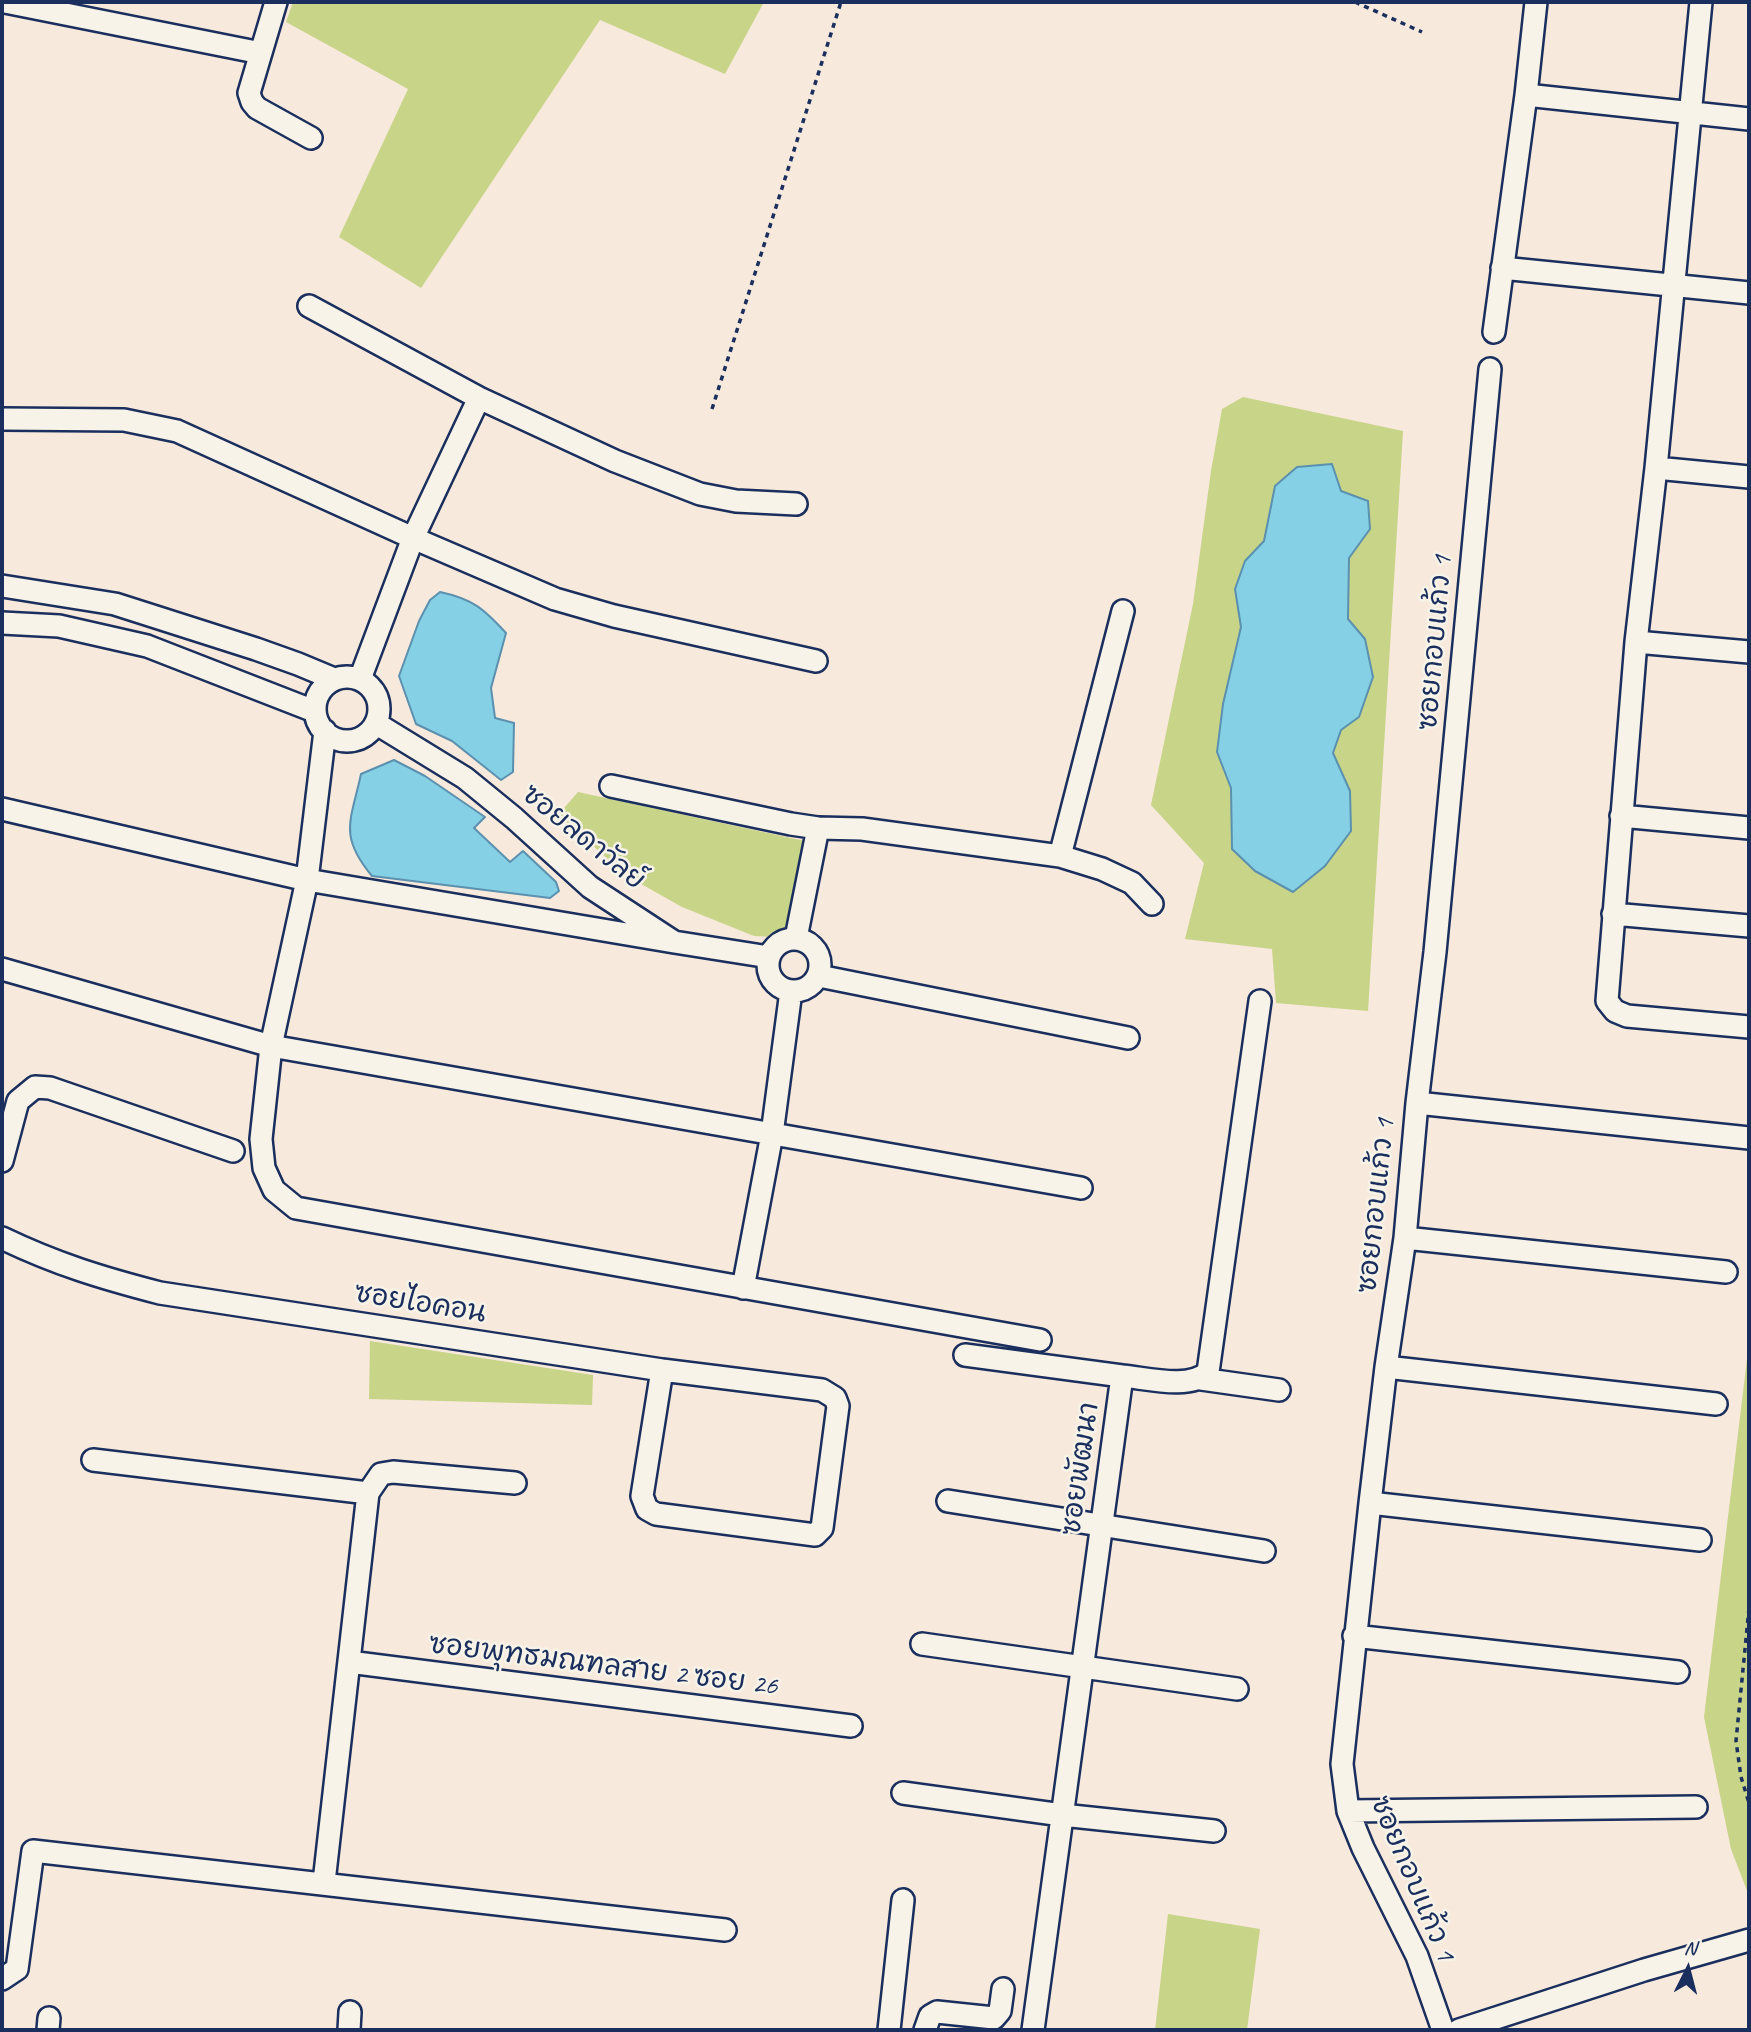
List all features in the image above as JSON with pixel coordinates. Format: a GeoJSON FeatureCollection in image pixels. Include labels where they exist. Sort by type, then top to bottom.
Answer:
{"type":"FeatureCollection","features":[{"type":"Feature","properties":{"kind":"street"},"geometry":{"type":"LineString","coordinates":[[5,2],[261,53]]}},
{"type":"Feature","properties":{"kind":"street"},"geometry":{"type":"LineString","coordinates":[[276,2],[250,85],[252,102],[257,108],[311,138]]}},
{"type":"Feature","properties":{"kind":"street"},"geometry":{"type":"LineString","coordinates":[[1494,332],[1536,2]]}},
{"type":"Feature","properties":{"kind":"street"},"geometry":{"type":"LineString","coordinates":[[1701,2],[1656,468],[1636,642],[1606,1001],[1615,1012],[1627,1016],[1749,1027]]}},
{"type":"Feature","properties":{"kind":"street"},"geometry":{"type":"LineString","coordinates":[[1526,94],[1749,119]]}},
{"type":"Feature","properties":{"kind":"street"},"geometry":{"type":"LineString","coordinates":[[1503,268],[1749,293]]}},
{"type":"Feature","properties":{"kind":"street"},"geometry":{"type":"LineString","coordinates":[[309,306],[479,398],[615,461],[700,494],[736,501],[796,503]]}},
{"type":"Feature","properties":{"kind":"street","name":"ซอยกอบแก้ว 1"},"geometry":{"type":"LineString","coordinates":[[1443,2030],[1417,1956],[1363,1848],[1348,1811],[1342,1764],[1385,1367],[1405,1238],[1490,369]]}},
{"type":"Feature","properties":{"kind":"street"},"geometry":{"type":"LineString","coordinates":[[360,679],[413,538],[479,398]]}},
{"type":"Feature","properties":{"kind":"street"},"geometry":{"type":"LineString","coordinates":[[2,419],[124,420],[177,431],[555,599],[625,619],[816,661]]}},
{"type":"Feature","properties":{"kind":"street"},"geometry":{"type":"LineString","coordinates":[[1656,468],[1749,477]]}},
{"type":"Feature","properties":{"kind":"street"},"geometry":{"type":"LineString","coordinates":[[2,586],[115,604],[288,660],[334,680]]}},
{"type":"Feature","properties":{"kind":"street"},"geometry":{"type":"LineString","coordinates":[[1060,856],[1123,611]]}},
{"type":"Feature","properties":{"kind":"street"},"geometry":{"type":"LineString","coordinates":[[2,622],[59,626],[147,646],[314,711]]}},
{"type":"Feature","properties":{"kind":"street"},"geometry":{"type":"LineString","coordinates":[[1636,642],[1749,652]]}},
{"type":"Feature","properties":{"kind":"street"},"geometry":{"type":"LineString","coordinates":[[347,677],[360,679],[371,687],[378,698],[380,711],[377,724],[369,734],[358,740],[345,742],[323,732],[317,722],[314,711],[316,698],[323,687],[334,680],[347,677]]}},
{"type":"Feature","properties":{"kind":"street","name":"ซอยลดาวัลย์"},"geometry":{"type":"LineString","coordinates":[[377,724],[465,778],[590,887],[674,942],[769,957]]}},
{"type":"Feature","properties":{"kind":"street"},"geometry":{"type":"LineString","coordinates":[[325,732],[307,880],[271,1046],[261,1139],[264,1168],[274,1190],[296,1208],[1040,1340]]}},
{"type":"Feature","properties":{"kind":"street"},"geometry":{"type":"LineString","coordinates":[[611,786],[818,828],[862,829],[1060,856],[1101,869],[1132,883],[1152,904]]}},
{"type":"Feature","properties":{"kind":"street"},"geometry":{"type":"LineString","coordinates":[[2,809],[307,880],[674,942]]}},
{"type":"Feature","properties":{"kind":"street"},"geometry":{"type":"LineString","coordinates":[[1621,816],[1749,828]]}},
{"type":"Feature","properties":{"kind":"street"},"geometry":{"type":"LineString","coordinates":[[796,938],[818,828]]}},
{"type":"Feature","properties":{"kind":"street"},"geometry":{"type":"LineString","coordinates":[[1613,914],[1749,926]]}},
{"type":"Feature","properties":{"kind":"street"},"geometry":{"type":"LineString","coordinates":[[796,938],[805,940],[816,949],[821,968],[812,985],[791,991],[775,983],[769,975],[769,957],[776,945],[796,938]]}},
{"type":"Feature","properties":{"kind":"street"},"geometry":{"type":"LineString","coordinates":[[2,969],[271,1046],[1081,1188]]}},
{"type":"Feature","properties":{"kind":"street"},"geometry":{"type":"LineString","coordinates":[[818,976],[1128,1038]]}},
{"type":"Feature","properties":{"kind":"street"},"geometry":{"type":"LineString","coordinates":[[743,1288],[772,1134],[791,991]]}},
{"type":"Feature","properties":{"kind":"street"},"geometry":{"type":"LineString","coordinates":[[1201,1379],[1208,1372],[1261,1001]]}},
{"type":"Feature","properties":{"kind":"street"},"geometry":{"type":"LineString","coordinates":[[2,1161],[18,1101],[35,1087],[59,1091],[233,1151]]}},
{"type":"Feature","properties":{"kind":"street"},"geometry":{"type":"LineString","coordinates":[[1417,1103],[1749,1138]]}},
{"type":"Feature","properties":{"kind":"street","name":"ซอยไอคอน"},"geometry":{"type":"LineString","coordinates":[[2,1238],[42,1257],[93,1276],[160,1293],[662,1370],[822,1391],[835,1398],[838,1406],[822,1528],[819,1533],[815,1535],[656,1514],[647,1509],[642,1496],[662,1370]]}},
{"type":"Feature","properties":{"kind":"street"},"geometry":{"type":"LineString","coordinates":[[1405,1238],[1726,1272]]}},
{"type":"Feature","properties":{"kind":"street"},"geometry":{"type":"LineString","coordinates":[[965,1355],[1122,1376]]}},
{"type":"Feature","properties":{"kind":"street"},"geometry":{"type":"LineString","coordinates":[[1385,1367],[1716,1404]]}},
{"type":"Feature","properties":{"kind":"street","name":"ซอยพัฒนา"},"geometry":{"type":"LineString","coordinates":[[1033,2030],[1122,1376],[1189,1382],[1201,1379],[1279,1390]]}},
{"type":"Feature","properties":{"kind":"street"},"geometry":{"type":"LineString","coordinates":[[93,1460],[368,1493]]}},
{"type":"Feature","properties":{"kind":"street"},"geometry":{"type":"LineString","coordinates":[[324,1882],[368,1493],[381,1474],[393,1472],[515,1483]]}},
{"type":"Feature","properties":{"kind":"street"},"geometry":{"type":"LineString","coordinates":[[948,1501],[1264,1550]]}},
{"type":"Feature","properties":{"kind":"street"},"geometry":{"type":"LineString","coordinates":[[1370,1503],[1700,1540]]}},
{"type":"Feature","properties":{"kind":"street"},"geometry":{"type":"LineString","coordinates":[[1354,1636],[1678,1672]]}},
{"type":"Feature","properties":{"kind":"street"},"geometry":{"type":"LineString","coordinates":[[922,1644],[1237,1689]]}},
{"type":"Feature","properties":{"kind":"street","name":"ซอยพุทธมณฑลสาย 2 ซอย 26"},"geometry":{"type":"LineString","coordinates":[[349,1662],[851,1726]]}},
{"type":"Feature","properties":{"kind":"street"},"geometry":{"type":"LineString","coordinates":[[903,1793],[1062,1815],[1214,1831]]}},
{"type":"Feature","properties":{"kind":"street"},"geometry":{"type":"LineString","coordinates":[[1348,1811],[1696,1807]]}},
{"type":"Feature","properties":{"kind":"street"},"geometry":{"type":"LineString","coordinates":[[2,1979],[17,1969],[33,1851],[324,1882],[725,1930]]}},
{"type":"Feature","properties":{"kind":"street"},"geometry":{"type":"LineString","coordinates":[[889,2030],[902,1900]]}},
{"type":"Feature","properties":{"kind":"street"},"geometry":{"type":"LineString","coordinates":[[1459,2030],[1644,1970],[1749,1940]]}},
{"type":"Feature","properties":{"kind":"street"},"geometry":{"type":"LineString","coordinates":[[925,2030],[930,2016],[937,2012],[995,2018],[1003,1989]]}},
{"type":"Feature","properties":{"kind":"path"},"geometry":{"type":"LineString","coordinates":[[712,409],[841,2]]}},
{"type":"Feature","properties":{"kind":"path"},"geometry":{"type":"LineString","coordinates":[[1354,2],[1422,32]]}},
{"type":"Feature","properties":{"kind":"path"},"geometry":{"type":"LineString","coordinates":[[1749,1608],[1736,1741],[1741,1777],[1749,1803]]}},
{"type":"Feature","properties":{"kind":"green space"},"geometry":{"type":"Polygon","coordinates":[[[293,2],[764,2],[725,74],[600,20],[421,288],[339,237],[408,89],[286,22],[293,2]]]}},
{"type":"Feature","properties":{"kind":"green space"},"geometry":{"type":"Polygon","coordinates":[[[1243,397],[1403,431],[1368,1011],[1276,1003],[1272,949],[1185,939],[1204,863],[1151,805],[1193,604],[1222,409],[1243,397]],[[1275,486],[1264,541],[1245,561],[1235,589],[1241,627],[1223,704],[1231,788],[1232,850],[1350,791],[1333,753],[1341,730],[1359,717],[1365,639],[1348,619],[1348,558],[1370,529],[1368,501],[1275,486]]]}},
{"type":"Feature","properties":{"kind":"green space"},"geometry":{"type":"Polygon","coordinates":[[[578,792],[805,841],[788,923],[777,937],[754,936],[682,907],[627,876],[558,815],[578,792]]]}},
{"type":"Feature","properties":{"kind":"green space"},"geometry":{"type":"Polygon","coordinates":[[[370,1341],[593,1375],[592,1405],[369,1399],[370,1341]]]}},
{"type":"Feature","properties":{"kind":"green space"},"geometry":{"type":"Polygon","coordinates":[[[1749,1342],[1749,1896],[1731,1849],[1704,1717],[1749,1342]]]}},
{"type":"Feature","properties":{"kind":"green space"},"geometry":{"type":"Polygon","coordinates":[[[1168,1914],[1260,1929],[1247,2030],[1155,2030],[1168,1914]]]}},
{"type":"Feature","properties":{"kind":"water"},"geometry":{"type":"Polygon","coordinates":[[[1332,464],[1341,491],[1368,501],[1370,529],[1349,558],[1348,619],[1365,639],[1373,677],[1359,717],[1341,730],[1333,753],[1350,791],[1351,831],[1325,866],[1293,892],[1255,871],[1232,849],[1231,788],[1217,752],[1223,704],[1241,627],[1235,589],[1245,561],[1264,541],[1275,486],[1297,467],[1332,464]]]}},
{"type":"Feature","properties":{"kind":"water"},"geometry":{"type":"Polygon","coordinates":[[[440,592],[477,606],[506,633],[491,688],[495,718],[514,723],[513,772],[501,780],[452,741],[416,724],[399,676],[419,621],[430,600],[440,592]]]}},
{"type":"Feature","properties":{"kind":"water"},"geometry":{"type":"Polygon","coordinates":[[[394,760],[425,776],[485,817],[474,828],[510,862],[523,851],[556,882],[559,891],[550,898],[372,876],[361,862],[351,838],[351,816],[361,774],[394,760]]]}}]}
